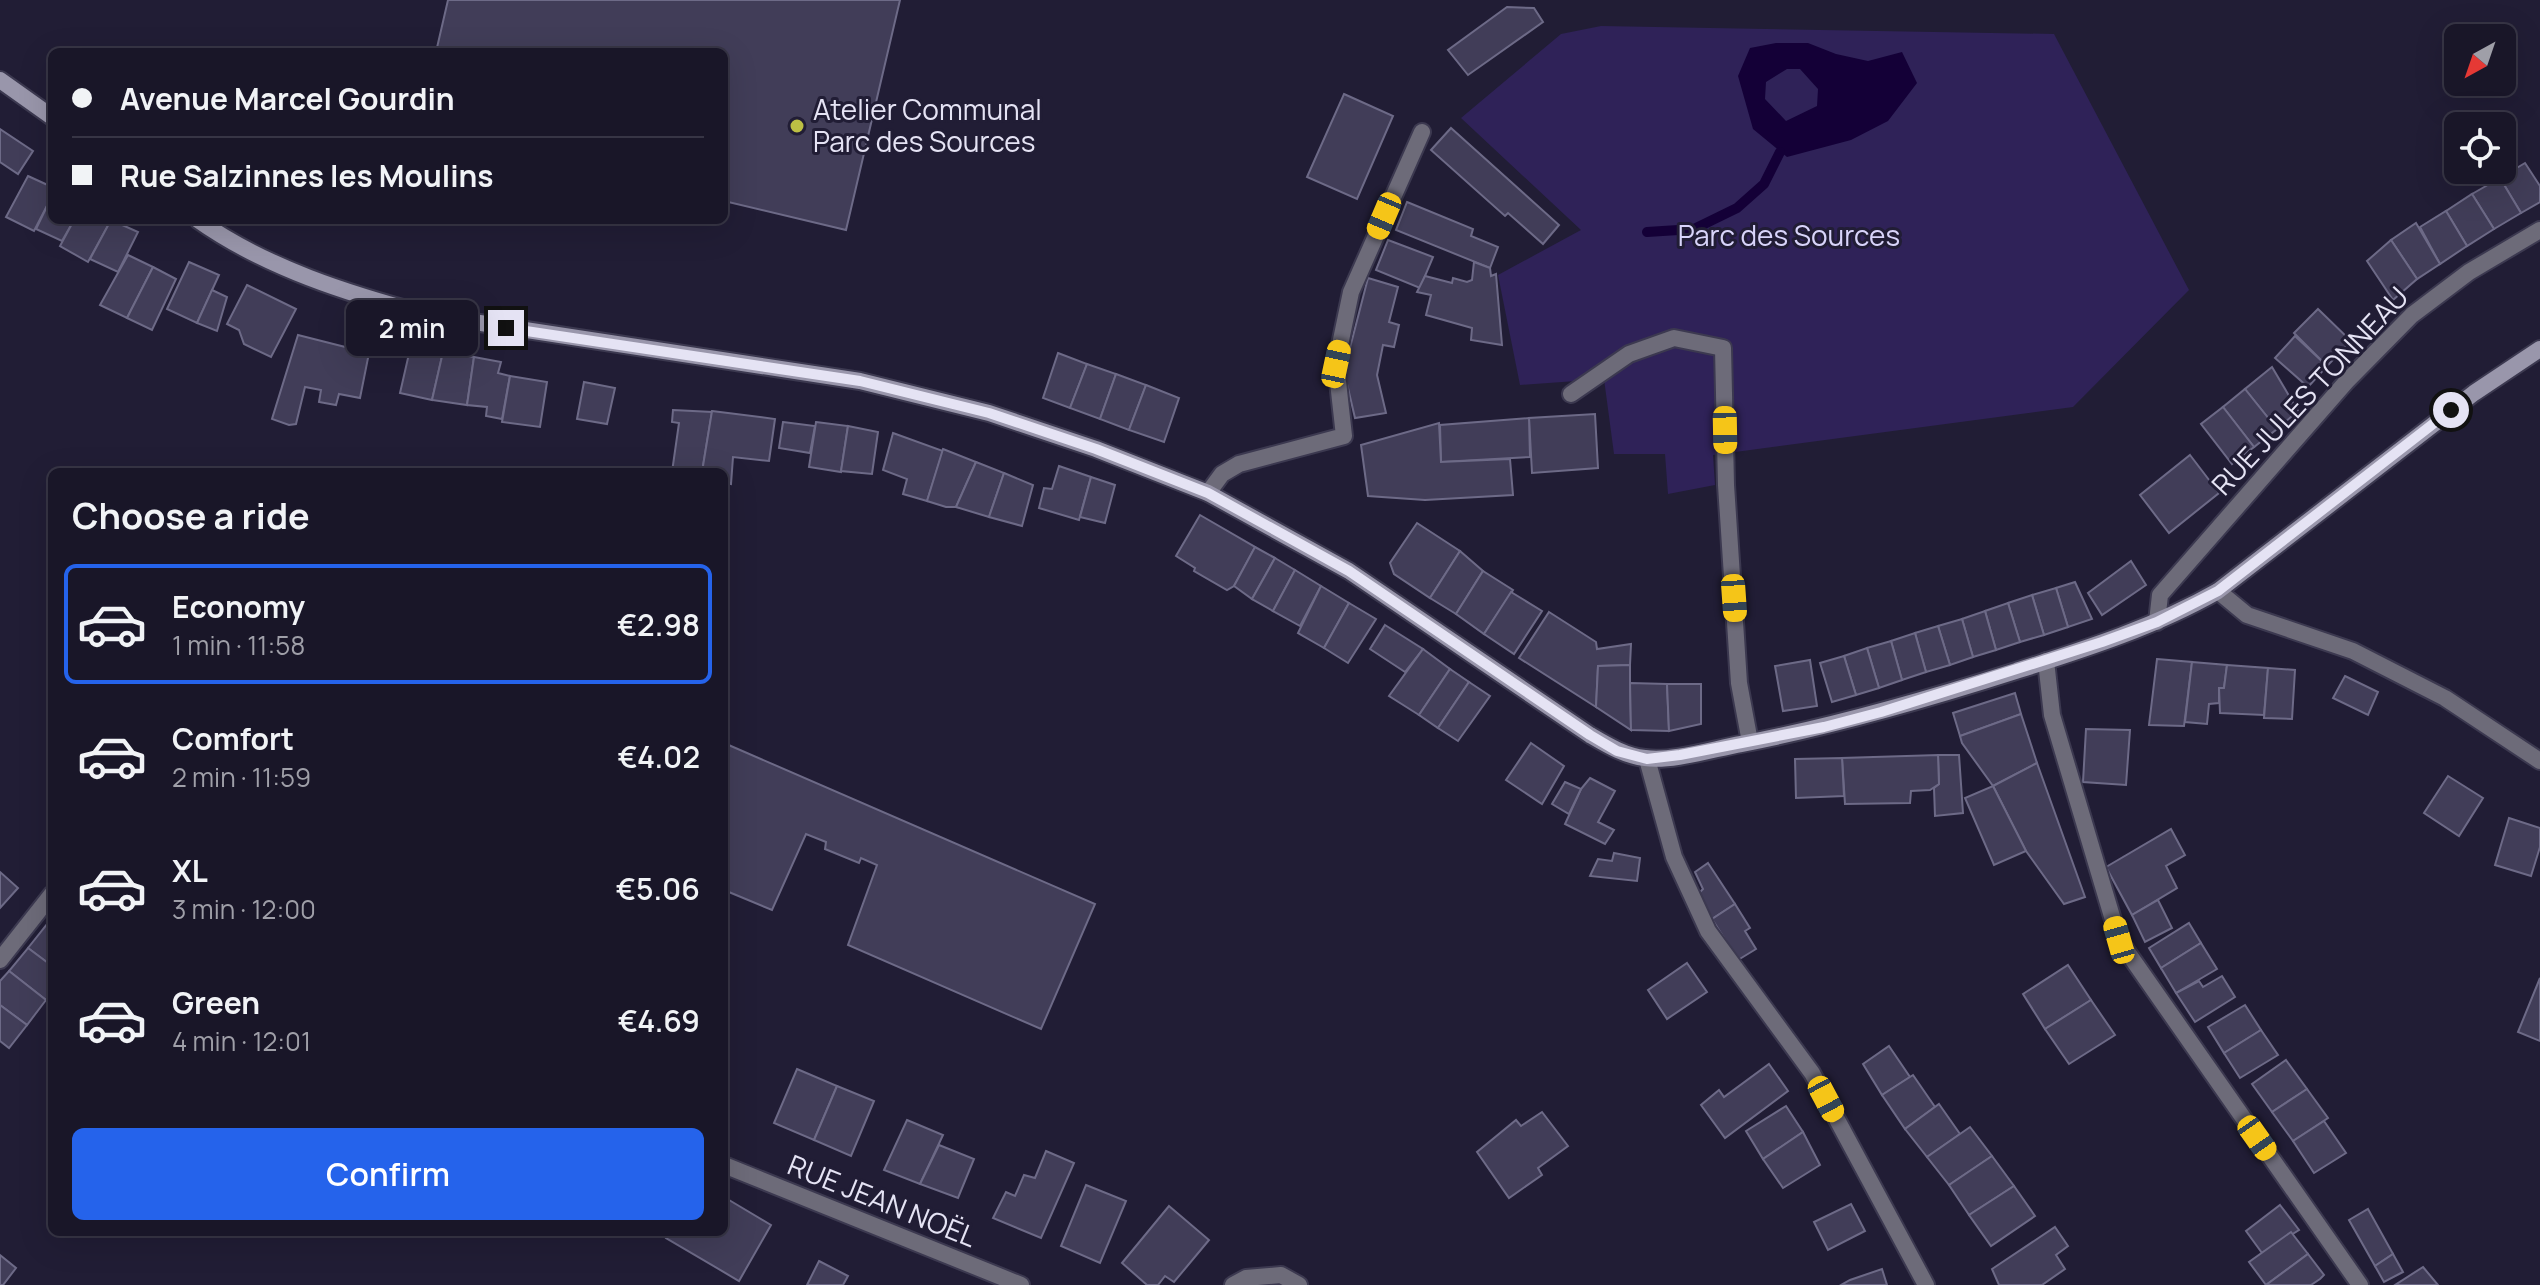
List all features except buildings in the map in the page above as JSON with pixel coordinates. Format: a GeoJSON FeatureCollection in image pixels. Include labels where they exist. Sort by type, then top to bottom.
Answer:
{"type":"FeatureCollection","features":[{"type":"Feature","properties":{"kind":"street"},"geometry":{"type":"LineString","coordinates":[[0,80],[48,114]]}},
{"type":"Feature","properties":{"kind":"street"},"geometry":{"type":"LineString","coordinates":[[1208,493],[1222,474],[1239,464],[1344,436],[1336,364],[1351,292],[1422,132]]}},
{"type":"Feature","properties":{"kind":"street"},"geometry":{"type":"LineString","coordinates":[[205,224],[299,273],[370,299],[428,315],[860,381],[989,413],[1096,449],[1208,493],[1349,571],[1590,735],[1617,751],[1647,759],[1824,727],[1909,705],[2157,622],[2218,591],[2474,393],[2540,349]]}},
{"type":"Feature","properties":{"kind":"street","name":"RUE JULES TONNEAU"},"geometry":{"type":"LineString","coordinates":[[2157,622],[2160,595],[2346,382],[2412,315],[2469,272],[2540,230]]}},
{"type":"Feature","properties":{"kind":"street"},"geometry":{"type":"LineString","coordinates":[[1571,394],[1629,354],[1674,338],[1723,348],[1726,485],[1739,683],[1750,742]]}},
{"type":"Feature","properties":{"kind":"street"},"geometry":{"type":"LineString","coordinates":[[2218,591],[2247,615],[2353,651],[2445,698],[2540,761]]}},
{"type":"Feature","properties":{"kind":"street"},"geometry":{"type":"LineString","coordinates":[[2046,661],[2052,715],[2119,940],[2360,1285]]}},
{"type":"Feature","properties":{"kind":"street"},"geometry":{"type":"LineString","coordinates":[[1647,759],[1674,857],[1708,931],[1812,1073],[1926,1285]]}},
{"type":"Feature","properties":{"kind":"street"},"geometry":{"type":"LineString","coordinates":[[0,960],[48,899]]}},
{"type":"Feature","properties":{"kind":"street","name":"RUE JEAN NOËL"},"geometry":{"type":"LineString","coordinates":[[728,1167],[1021,1285]]}},
{"type":"Feature","properties":{"kind":"street"},"geometry":{"type":"LineString","coordinates":[[1233,1285],[1246,1278],[1281,1275],[1299,1285]]}},
{"type":"Feature","properties":{"kind":"green space","name":"Parc des Sources"},"geometry":{"type":"Polygon","coordinates":[[[1601,26],[2054,34],[2189,290],[2073,407],[1713,455],[1715,485],[1668,494],[1665,454],[1614,454],[1604,379],[1520,385],[1498,275],[1581,230],[1461,118],[1561,34],[1601,26]]]}},
{"type":"Feature","properties":{"kind":"shaded area"},"geometry":{"type":"Polygon","coordinates":[[[1776,43],[1808,43],[1836,54],[1868,61],[1902,52],[1917,83],[1888,121],[1851,140],[1787,157],[1753,129],[1738,76],[1750,48],[1776,43]],[[1787,69],[1766,82],[1765,99],[1786,121],[1817,106],[1818,89],[1800,69],[1787,69]]]}},
{"type":"Feature","properties":{"kind":"waterway"},"geometry":{"type":"LineString","coordinates":[[1647,232],[1694,229],[1737,208],[1764,184],[1780,152]]}},
{"type":"Feature","properties":{"kind":"place","name":"Atelier Communal Parc des Sources"},"geometry":{"type":"Point","coordinates":[797,126]}},
{"type":"Feature","properties":{"kind":"route"},"geometry":{"type":"LineString","coordinates":[[506,328],[860,381],[989,413],[1096,449],[1208,493],[1349,571],[1590,735],[1617,751],[1647,759],[1824,727],[1909,705],[2157,622],[2218,591],[2451,410]]}}]}
